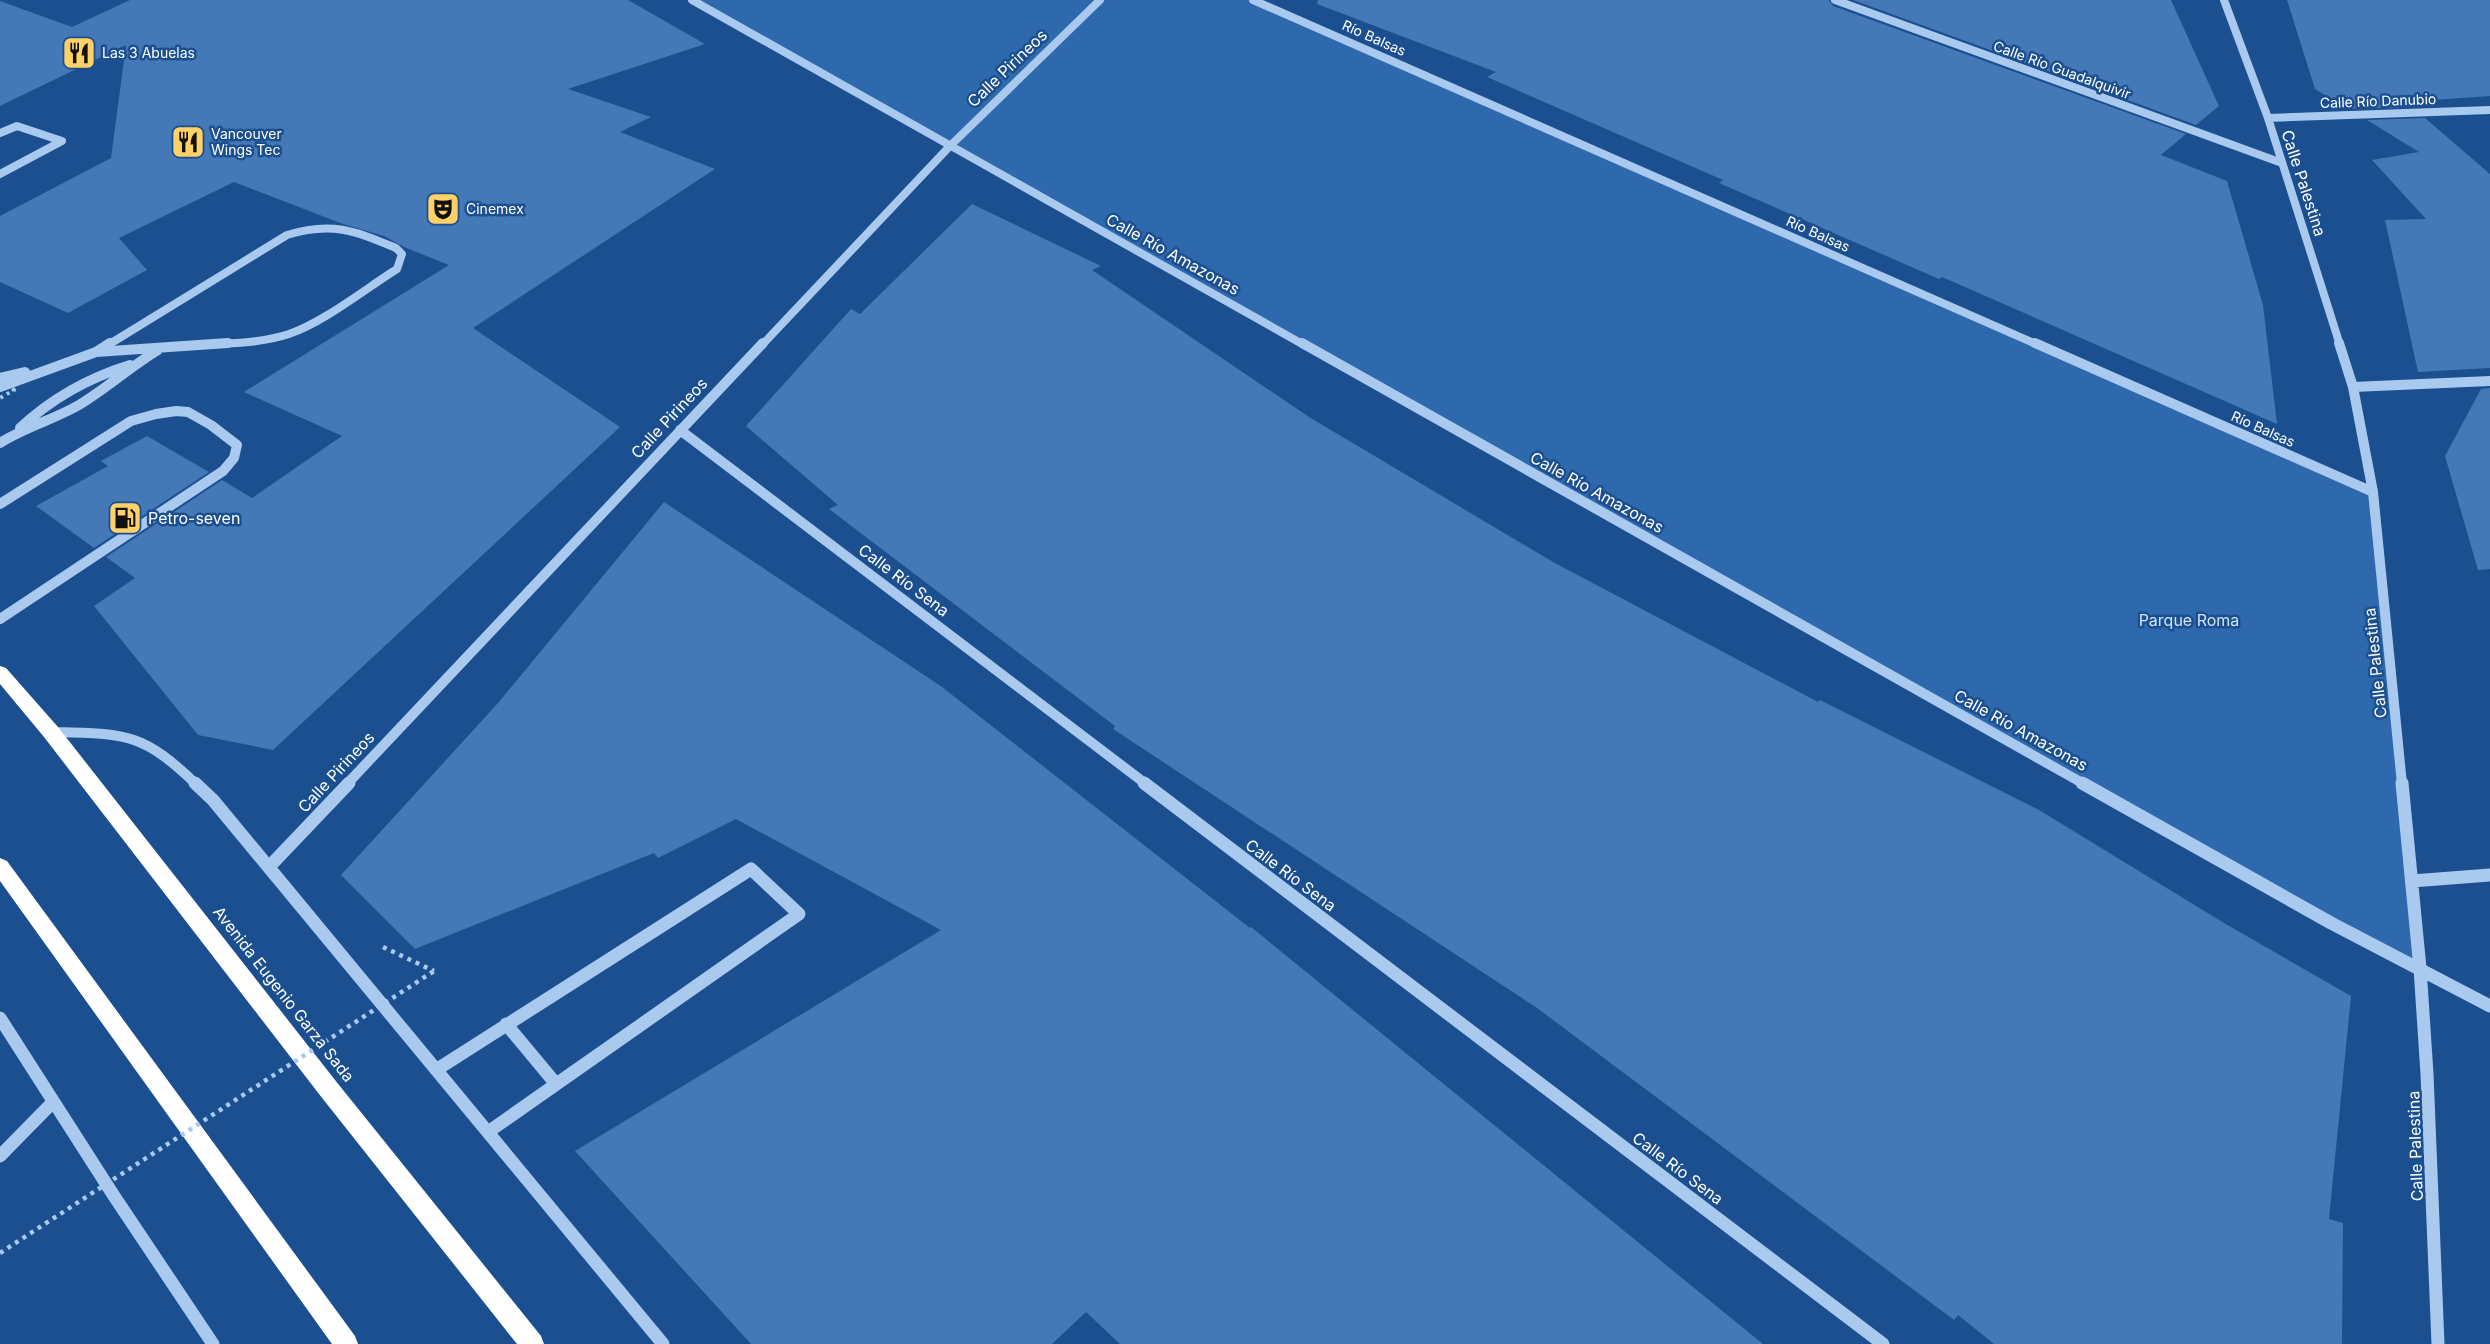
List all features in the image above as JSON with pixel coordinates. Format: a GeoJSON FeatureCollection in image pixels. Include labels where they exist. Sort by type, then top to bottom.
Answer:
{"type":"FeatureCollection","features":[{"type":"Feature","properties":{"kind":"highway","name":"Avenida Eugenio Garza Sada"},"geometry":{"type":"LineString","coordinates":[[0,672],[51,732],[327,1087],[532,1344]]}},
{"type":"Feature","properties":{"kind":"highway"},"geometry":{"type":"LineString","coordinates":[[0,866],[346,1344]]}},
{"type":"Feature","properties":{"kind":"street","name":"Calle Río Amazonas"},"geometry":{"type":"LineString","coordinates":[[692,0],[949,147],[2320,917],[2490,1006]]}},
{"type":"Feature","properties":{"kind":"street","name":"Calle Pirineos"},"geometry":{"type":"LineString","coordinates":[[269,867],[949,147],[1100,0]]}},
{"type":"Feature","properties":{"kind":"street","name":"Río Balsas"},"geometry":{"type":"LineString","coordinates":[[1253,0],[2373,492]]}},
{"type":"Feature","properties":{"kind":"street","name":"Calle Río Guadalquivir"},"geometry":{"type":"LineString","coordinates":[[1835,0],[2282,163]]}},
{"type":"Feature","properties":{"kind":"street","name":"Calle Palestina"},"geometry":{"type":"LineString","coordinates":[[2224,0],[2268,118],[2353,387],[2373,492],[2420,968],[2427,1074],[2438,1344]]}},
{"type":"Feature","properties":{"kind":"street","name":"Calle Río Danubio"},"geometry":{"type":"LineString","coordinates":[[2268,118],[2490,110]]}},
{"type":"Feature","properties":{"kind":"street"},"geometry":{"type":"LineString","coordinates":[[0,133],[17,126],[62,141],[0,174]]}},
{"type":"Feature","properties":{"kind":"street"},"geometry":{"type":"LineString","coordinates":[[0,387],[96,352],[287,235],[302,229],[318,225],[342,227],[396,248],[402,254],[397,269],[306,327],[287,335],[250,342],[96,352]]}},
{"type":"Feature","properties":{"kind":"street"},"geometry":{"type":"LineString","coordinates":[[18,431],[55,418],[80,404],[117,381],[133,365],[160,349]]}},
{"type":"Feature","properties":{"kind":"street"},"geometry":{"type":"LineString","coordinates":[[0,443],[18,431],[39,410],[63,395],[103,373],[133,365]]}},
{"type":"Feature","properties":{"kind":"street"},"geometry":{"type":"LineString","coordinates":[[0,379],[49,368]]}},
{"type":"Feature","properties":{"kind":"street"},"geometry":{"type":"LineString","coordinates":[[2353,387],[2490,381]]}},
{"type":"Feature","properties":{"kind":"street"},"geometry":{"type":"LineString","coordinates":[[0,504],[131,421],[153,415],[182,411],[193,414],[237,445],[234,458],[223,471],[0,619]]}},
{"type":"Feature","properties":{"kind":"street","name":"Calle Río Sena"},"geometry":{"type":"LineString","coordinates":[[680,430],[1883,1344]]}},
{"type":"Feature","properties":{"kind":"street"},"geometry":{"type":"LineString","coordinates":[[51,732],[121,735],[148,744],[174,763],[213,800],[663,1344]]}},
{"type":"Feature","properties":{"kind":"street"},"geometry":{"type":"LineString","coordinates":[[436,1070],[751,869],[799,914],[488,1132]]}},
{"type":"Feature","properties":{"kind":"street"},"geometry":{"type":"LineString","coordinates":[[2412,881],[2490,875]]}},
{"type":"Feature","properties":{"kind":"street"},"geometry":{"type":"LineString","coordinates":[[0,1018],[210,1343]]}},
{"type":"Feature","properties":{"kind":"street"},"geometry":{"type":"LineString","coordinates":[[506,1024],[556,1084]]}},
{"type":"Feature","properties":{"kind":"street"},"geometry":{"type":"LineString","coordinates":[[0,1156],[53,1101]]}},
{"type":"Feature","properties":{"kind":"path"},"geometry":{"type":"LineString","coordinates":[[0,379],[14,390],[0,398]]}},
{"type":"Feature","properties":{"kind":"path"},"geometry":{"type":"LineString","coordinates":[[0,1253],[434,971]]}},
{"type":"Feature","properties":{"kind":"green space","name":"Parque Roma"},"geometry":{"type":"Polygon","coordinates":[[[695,0],[1253,0],[2373,492],[2420,968],[695,0]]]}},
{"type":"Feature","properties":{"kind":"building"},"geometry":{"type":"Polygon","coordinates":[[[130,0],[628,0],[705,44],[568,89],[651,117],[620,132],[715,169],[473,328],[620,427],[273,750],[198,735],[94,606],[135,578],[106,557],[222,480],[252,498],[342,436],[244,392],[449,265],[404,247],[384,236],[343,224],[234,182],[119,238],[147,270],[68,313],[0,282],[0,216],[111,158],[126,45],[0,106],[0,1],[72,27],[130,0]]]}},
{"type":"Feature","properties":{"kind":"building"},"geometry":{"type":"Polygon","coordinates":[[[1318,0],[1829,0],[1833,6],[2186,134],[2161,155],[2227,181],[2263,305],[2277,424],[1942,277],[1939,279],[1719,183],[1723,180],[1487,77],[1496,72],[1317,4],[1318,0]]]}},
{"type":"Feature","properties":{"kind":"building"},"geometry":{"type":"Polygon","coordinates":[[[1853,0],[2171,0],[2219,106],[2196,125],[1853,0]]]}},
{"type":"Feature","properties":{"kind":"building"},"geometry":{"type":"Polygon","coordinates":[[[2287,0],[2490,0],[2490,96],[2405,102],[2411,107],[2348,109],[2315,89],[2287,0]]]}},
{"type":"Feature","properties":{"kind":"building"},"geometry":{"type":"Polygon","coordinates":[[[2425,118],[2490,174],[2490,368],[2418,372],[2385,220],[2426,219],[2372,160],[2419,152],[2367,120],[2425,118]]]}},
{"type":"Feature","properties":{"kind":"building"},"geometry":{"type":"Polygon","coordinates":[[[972,204],[1101,266],[1092,270],[1309,417],[1553,562],[1818,702],[1820,700],[2039,810],[2224,923],[2351,996],[2329,1219],[2343,1223],[2342,1344],[1994,1344],[1958,1315],[1954,1320],[1537,1008],[1113,729],[1115,726],[829,509],[838,505],[746,426],[851,309],[860,314],[972,204]]]}},
{"type":"Feature","properties":{"kind":"building"},"geometry":{"type":"Polygon","coordinates":[[[2490,388],[2490,569],[2478,570],[2445,456],[2481,389],[2490,388]]]}},
{"type":"Feature","properties":{"kind":"building"},"geometry":{"type":"Polygon","coordinates":[[[147,436],[209,472],[94,548],[36,506],[108,466],[101,461],[147,436]]]}},
{"type":"Feature","properties":{"kind":"building"},"geometry":{"type":"Polygon","coordinates":[[[664,502],[942,687],[1251,927],[1763,1344],[1120,1344],[1086,1312],[1052,1344],[751,1344],[575,1151],[941,930],[736,819],[658,858],[654,853],[415,949],[341,875],[498,703],[664,502]]]}},
{"type":"Feature","properties":{"kind":"place","name":"Las 3 Abuelas"},"geometry":{"type":"Point","coordinates":[79,53]}},
{"type":"Feature","properties":{"kind":"place","name":"Vancouver Wings Tec"},"geometry":{"type":"Point","coordinates":[188,142]}},
{"type":"Feature","properties":{"kind":"place","name":"Cinemex"},"geometry":{"type":"Point","coordinates":[443,209]}},
{"type":"Feature","properties":{"kind":"place","name":"Petro-seven"},"geometry":{"type":"Point","coordinates":[125,518]}}]}
